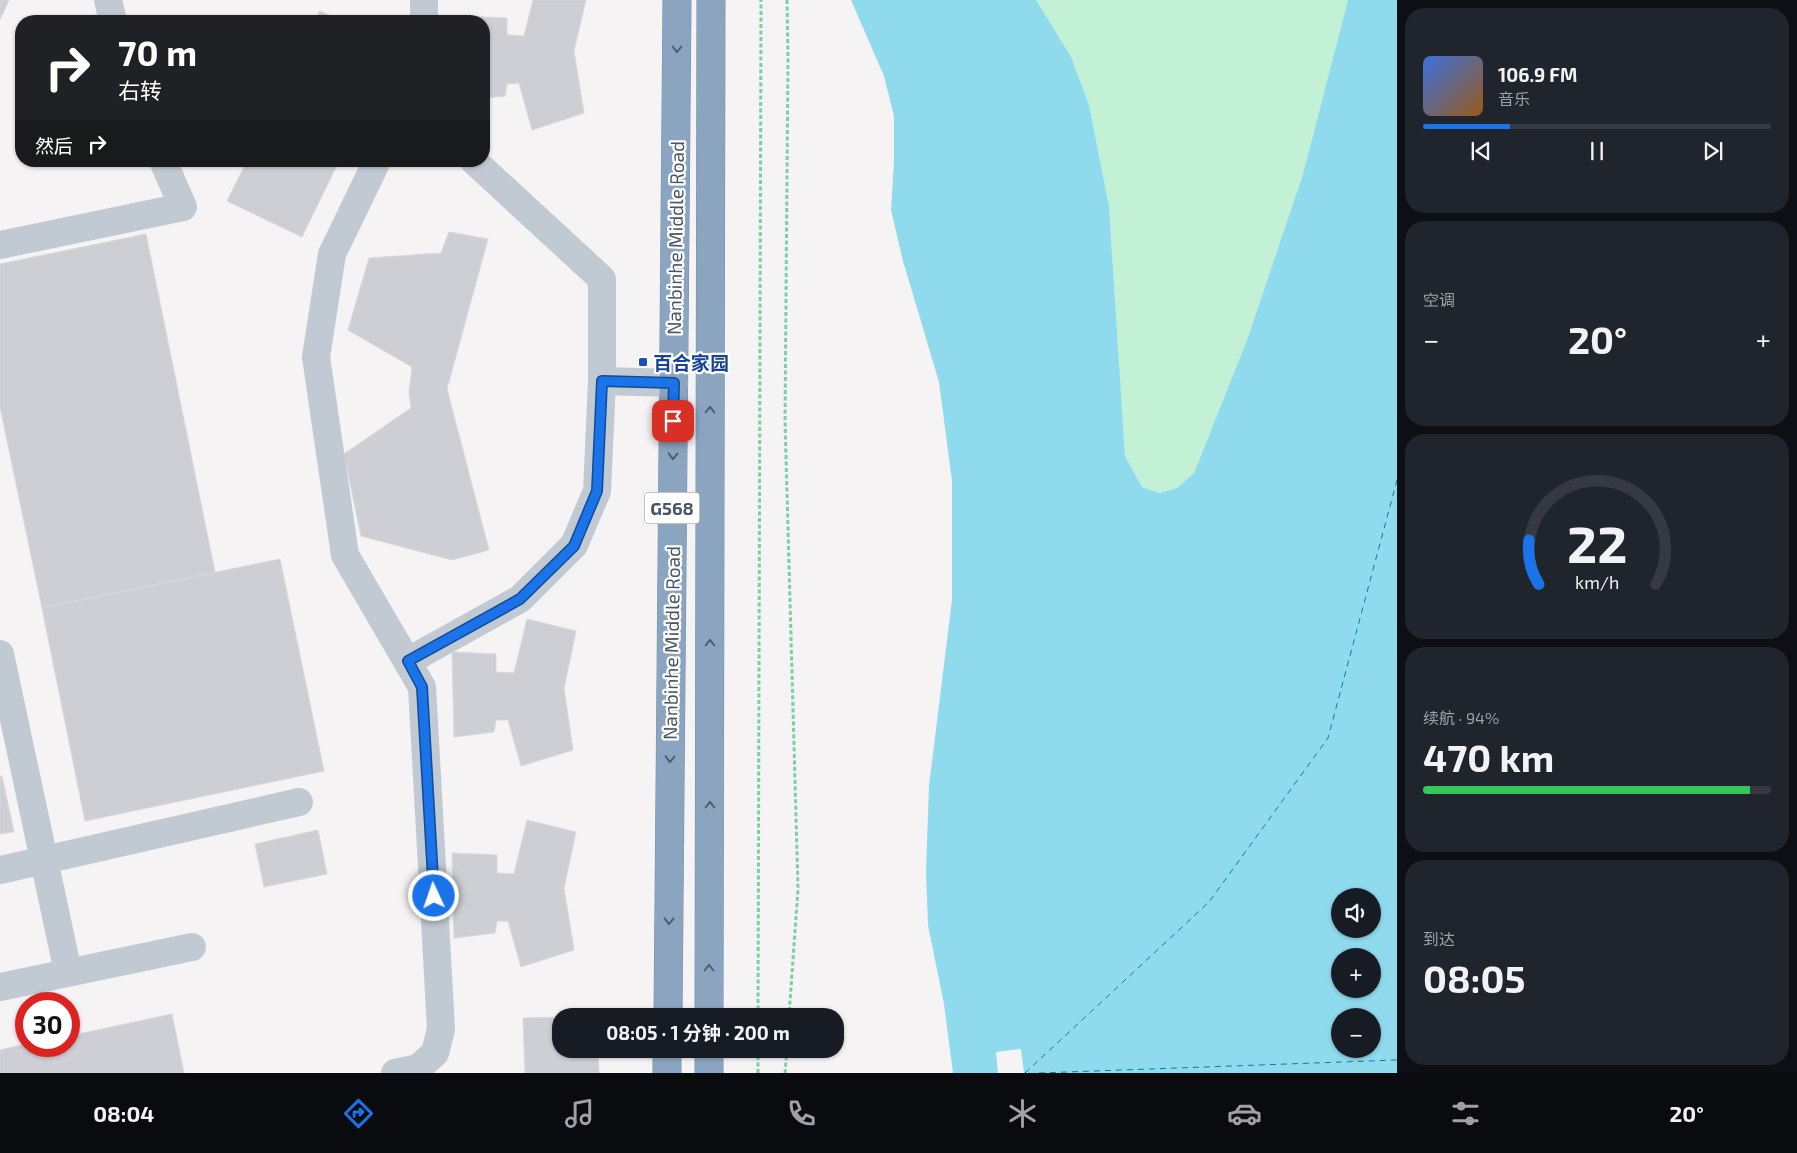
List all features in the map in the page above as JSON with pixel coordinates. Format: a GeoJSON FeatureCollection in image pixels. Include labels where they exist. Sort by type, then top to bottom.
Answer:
{"type":"FeatureCollection","features":[{"type":"Feature","properties":{"kind":"highway","name":"Nanbinhe Middle Road"},"geometry":{"type":"LineString","coordinates":[[668,1008],[677,0]]}},
{"type":"Feature","properties":{"kind":"highway","name":"Nanbinhe Middle Road"},"geometry":{"type":"LineString","coordinates":[[709,1008],[711,0]]}},
{"type":"Feature","properties":{"kind":"highway"},"geometry":{"type":"LineString","coordinates":[[667,1073],[668,1058]]}},
{"type":"Feature","properties":{"kind":"highway"},"geometry":{"type":"LineString","coordinates":[[709,1058],[709,1073]]}},
{"type":"Feature","properties":{"kind":"street"},"geometry":{"type":"LineString","coordinates":[[108,0],[112,15]]}},
{"type":"Feature","properties":{"kind":"street"},"geometry":{"type":"LineString","coordinates":[[424,0],[424,15]]}},
{"type":"Feature","properties":{"kind":"street"},"geometry":{"type":"LineString","coordinates":[[0,245],[183,207],[165,167]]}},
{"type":"Feature","properties":{"kind":"street"},"geometry":{"type":"LineString","coordinates":[[375,167],[332,254],[316,357],[346,555],[422,687],[441,1029],[435,1053],[418,1068],[395,1073]]}},
{"type":"Feature","properties":{"kind":"street"},"geometry":{"type":"LineString","coordinates":[[408,661],[520,599],[574,546],[597,491],[602,381],[602,279],[481,167]]}},
{"type":"Feature","properties":{"kind":"street"},"geometry":{"type":"LineString","coordinates":[[602,381],[674,383]]}},
{"type":"Feature","properties":{"kind":"street"},"geometry":{"type":"LineString","coordinates":[[0,654],[68,972]]}},
{"type":"Feature","properties":{"kind":"street"},"geometry":{"type":"LineString","coordinates":[[0,870],[299,802]]}},
{"type":"Feature","properties":{"kind":"street"},"geometry":{"type":"LineString","coordinates":[[0,986],[192,947]]}},
{"type":"Feature","properties":{"kind":"path"},"geometry":{"type":"LineString","coordinates":[[758,1008],[761,0]]}},
{"type":"Feature","properties":{"kind":"path"},"geometry":{"type":"LineString","coordinates":[[787,0],[785,420],[798,889],[790,1008]]}},
{"type":"Feature","properties":{"kind":"path"},"geometry":{"type":"LineString","coordinates":[[758,1058],[758,1073]]}},
{"type":"Feature","properties":{"kind":"path"},"geometry":{"type":"LineString","coordinates":[[785,1073],[786,1058]]}},
{"type":"Feature","properties":{"kind":"green space"},"geometry":{"type":"Polygon","coordinates":[[[1036,0],[1348,0],[1303,174],[1247,340],[1194,473],[1177,488],[1159,493],[1142,487],[1125,456],[1109,206],[1089,105],[1036,0]]]}},
{"type":"Feature","properties":{"kind":"water"},"geometry":{"type":"Polygon","coordinates":[[[851,0],[1036,0],[1071,57],[1089,105],[1109,206],[1125,456],[1142,487],[1159,493],[1177,488],[1194,473],[1247,340],[1303,174],[1348,0],[1397,0],[1397,1073],[953,1073],[944,1004],[928,925],[926,871],[929,786],[952,600],[952,481],[939,382],[903,261],[891,210],[894,116],[884,76],[851,0]]]}},
{"type":"Feature","properties":{"kind":"pier"},"geometry":{"type":"Polygon","coordinates":[[[1021,1049],[1024,1073],[998,1073],[996,1052],[1021,1049]]]}},
{"type":"Feature","properties":{"kind":"building"},"geometry":{"type":"Polygon","coordinates":[[[0,0],[9,0],[0,20],[0,0]]]}},
{"type":"Feature","properties":{"kind":"building"},"geometry":{"type":"Polygon","coordinates":[[[533,0],[586,0],[574,51],[584,113],[532,130],[519,83],[507,84],[505,96],[490,97],[490,17],[507,18],[507,35],[524,36],[533,0]]]}},
{"type":"Feature","properties":{"kind":"building"},"geometry":{"type":"Polygon","coordinates":[[[320,11],[328,15],[318,15],[320,11]]]}},
{"type":"Feature","properties":{"kind":"building"},"geometry":{"type":"Polygon","coordinates":[[[244,167],[336,167],[302,237],[227,201],[244,167]]]}},
{"type":"Feature","properties":{"kind":"building"},"geometry":{"type":"Polygon","coordinates":[[[449,232],[488,239],[447,389],[489,550],[452,560],[361,536],[344,454],[411,408],[409,392],[412,367],[348,330],[369,258],[441,253],[449,232]]]}},
{"type":"Feature","properties":{"kind":"building"},"geometry":{"type":"Polygon","coordinates":[[[146,234],[215,572],[42,608],[0,407],[0,264],[146,234]]]}},
{"type":"Feature","properties":{"kind":"building"},"geometry":{"type":"Polygon","coordinates":[[[280,559],[324,771],[85,821],[42,608],[280,559]]]}},
{"type":"Feature","properties":{"kind":"building"},"geometry":{"type":"Polygon","coordinates":[[[527,619],[576,631],[564,688],[573,750],[521,766],[508,720],[496,720],[494,732],[454,737],[452,652],[496,654],[496,672],[514,673],[527,619]]]}},
{"type":"Feature","properties":{"kind":"building"},"geometry":{"type":"Polygon","coordinates":[[[0,776],[2,776],[14,832],[0,834],[0,776]]]}},
{"type":"Feature","properties":{"kind":"building"},"geometry":{"type":"Polygon","coordinates":[[[527,820],[576,832],[564,888],[574,950],[521,967],[508,921],[497,921],[495,933],[454,938],[452,853],[497,855],[497,873],[514,874],[527,820]]]}},
{"type":"Feature","properties":{"kind":"building"},"geometry":{"type":"Polygon","coordinates":[[[318,830],[327,874],[264,887],[255,844],[318,830]]]}},
{"type":"Feature","properties":{"kind":"building"},"geometry":{"type":"Polygon","coordinates":[[[172,1014],[184,1073],[0,1073],[0,1050],[15,1047],[15,1057],[80,1057],[80,1034],[172,1014]]]}},
{"type":"Feature","properties":{"kind":"building"},"geometry":{"type":"Polygon","coordinates":[[[552,1017],[552,1058],[598,1058],[599,1073],[525,1073],[523,1018],[552,1017]]]}},
{"type":"Feature","properties":{"kind":"ferry route"},"geometry":{"type":"LineString","coordinates":[[1025,1073],[1209,902],[1328,738],[1397,480]]}},
{"type":"Feature","properties":{"kind":"ferry route"},"geometry":{"type":"LineString","coordinates":[[1039,1073],[1397,1060]]}},
{"type":"Feature","properties":{"kind":"place","name":"百合家园"},"geometry":{"type":"Point","coordinates":[643,362]}},
{"type":"Feature","properties":{"kind":"route"},"geometry":{"type":"LineString","coordinates":[[434,896],[422,687],[408,661],[520,599],[574,546],[597,491],[602,381],[674,383],[673,421]]}}]}
